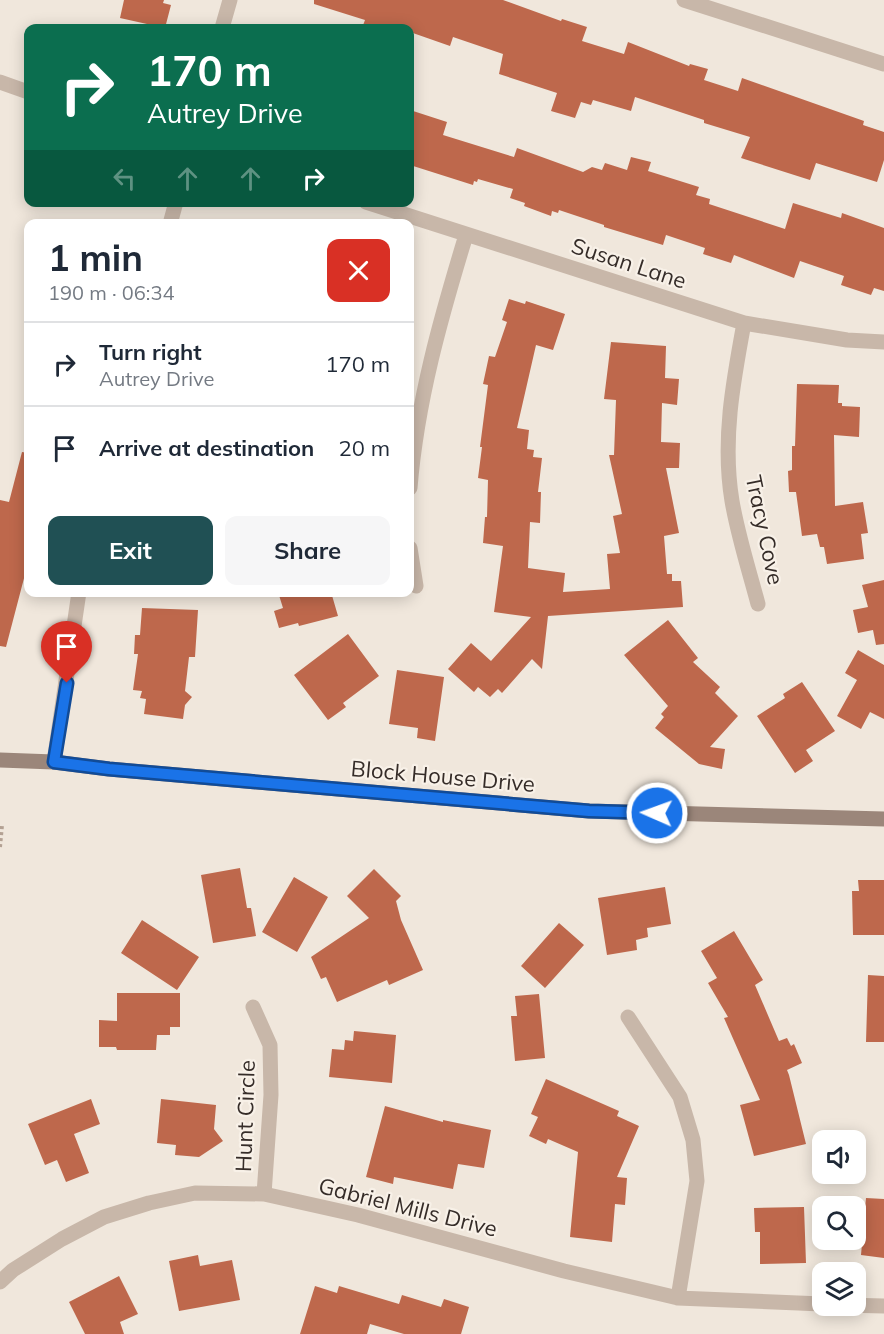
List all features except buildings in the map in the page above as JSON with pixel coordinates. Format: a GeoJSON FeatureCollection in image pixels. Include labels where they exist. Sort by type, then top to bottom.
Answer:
{"type":"FeatureCollection","features":[{"type":"Feature","properties":{"kind":"street"},"geometry":{"type":"LineString","coordinates":[[223,24],[230,0]]}},
{"type":"Feature","properties":{"kind":"street"},"geometry":{"type":"LineString","coordinates":[[684,0],[884,64]]}},
{"type":"Feature","properties":{"kind":"street"},"geometry":{"type":"LineString","coordinates":[[0,82],[24,91]]}},
{"type":"Feature","properties":{"kind":"street","name":"Susan Lane"},"geometry":{"type":"LineString","coordinates":[[381,207],[744,323],[847,340],[884,342]]}},
{"type":"Feature","properties":{"kind":"street"},"geometry":{"type":"LineString","coordinates":[[414,449],[441,320],[466,235]]}},
{"type":"Feature","properties":{"kind":"street","name":"Tracy Cove"},"geometry":{"type":"LineString","coordinates":[[744,323],[732,386],[727,444],[732,501],[758,604]]}},
{"type":"Feature","properties":{"kind":"street"},"geometry":{"type":"LineString","coordinates":[[414,573],[416,586]]}},
{"type":"Feature","properties":{"kind":"street"},"geometry":{"type":"LineString","coordinates":[[54,762],[78,597]]}},
{"type":"Feature","properties":{"kind":"street","name":"Block House Drive"},"geometry":{"type":"LineString","coordinates":[[0,760],[54,762],[109,769],[589,811],[884,819]]}},
{"type":"Feature","properties":{"kind":"street","name":"Hunt Circle"},"geometry":{"type":"LineString","coordinates":[[253,1007],[270,1045],[271,1095],[264,1194]]}},
{"type":"Feature","properties":{"kind":"street"},"geometry":{"type":"LineString","coordinates":[[628,1017],[680,1096],[693,1140],[697,1181],[678,1298]]}},
{"type":"Feature","properties":{"kind":"street","name":"Gabriel Mills Drive"},"geometry":{"type":"LineString","coordinates":[[0,1282],[13,1270],[62,1239],[104,1217],[149,1203],[195,1193],[264,1194],[358,1215],[564,1271],[678,1298],[812,1304]]}},
{"type":"Feature","properties":{"kind":"street"},"geometry":{"type":"LineString","coordinates":[[866,1306],[884,1306]]}},
{"type":"Feature","properties":{"kind":"path"},"geometry":{"type":"LineString","coordinates":[[0,847],[2,825]]}},
{"type":"Feature","properties":{"kind":"route"},"geometry":{"type":"LineString","coordinates":[[67,683],[54,762],[109,769],[589,811],[657,813]]}}]}
